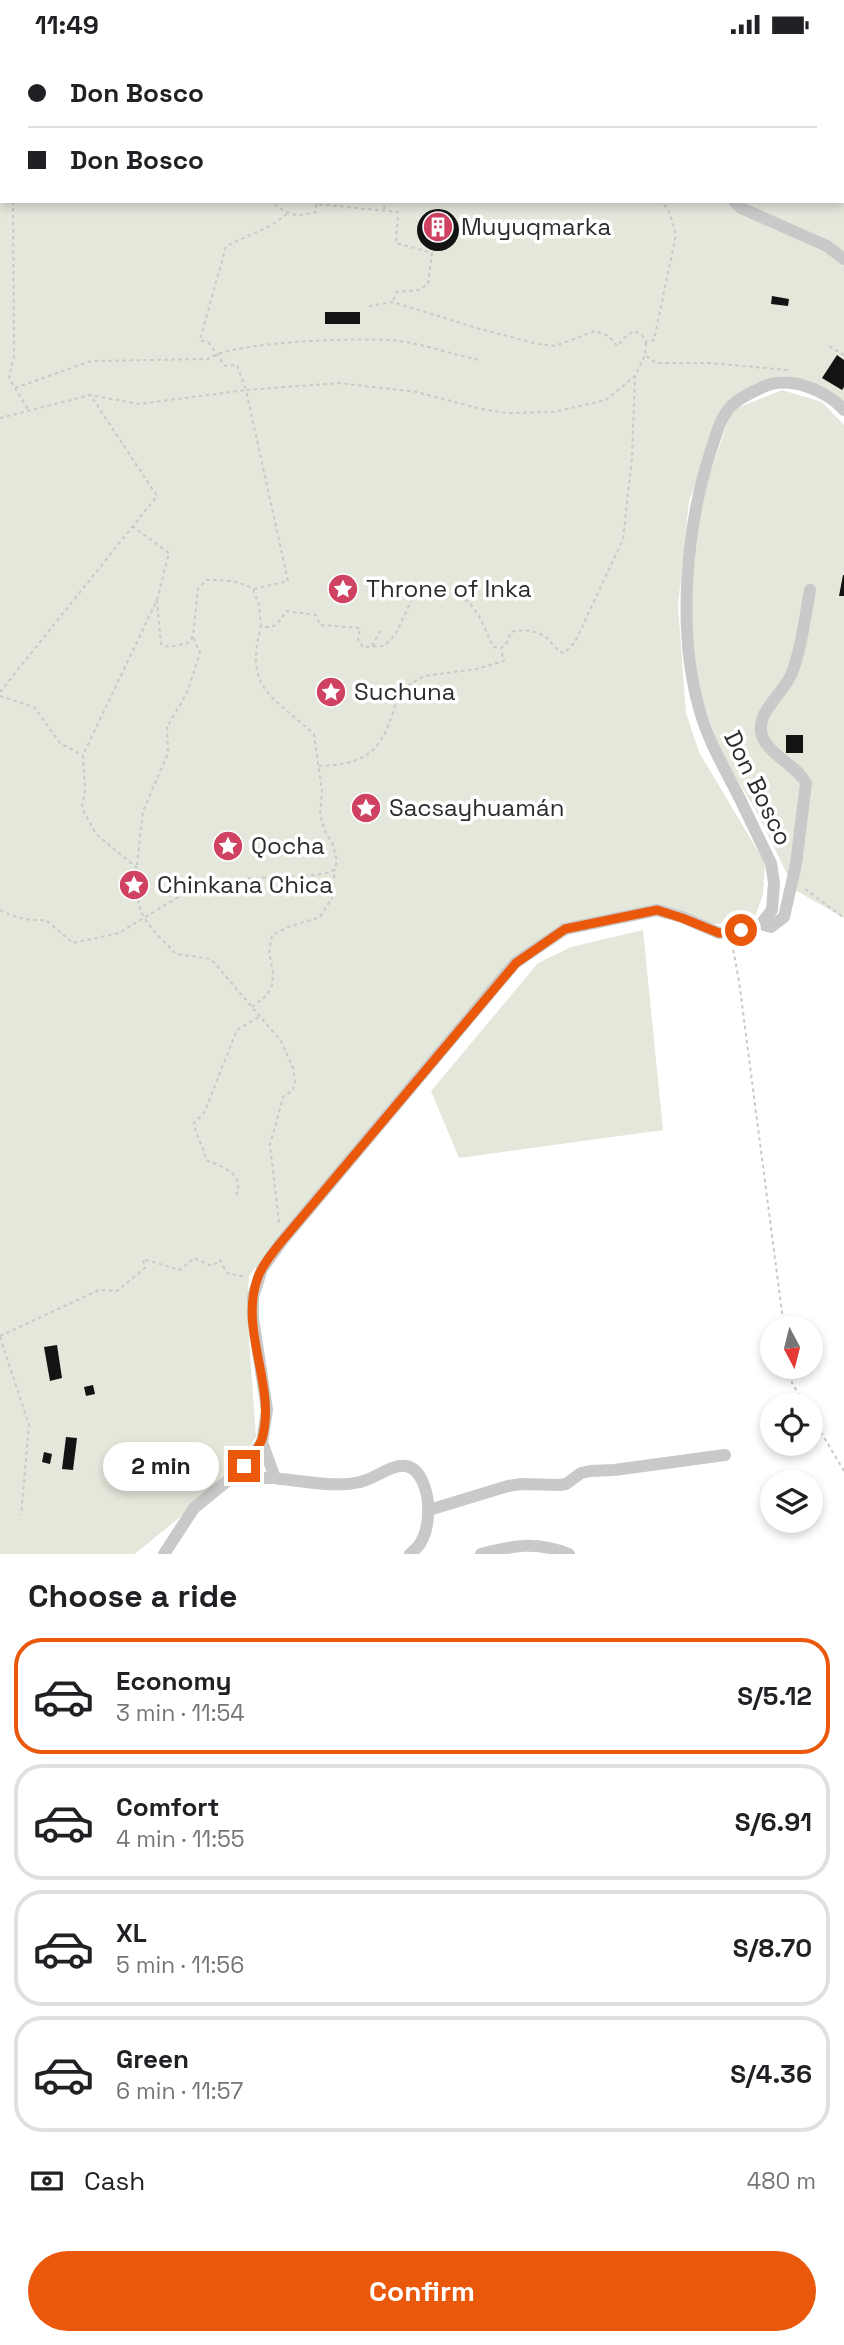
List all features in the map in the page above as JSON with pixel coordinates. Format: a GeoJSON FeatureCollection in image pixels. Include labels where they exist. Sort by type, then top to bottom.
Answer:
{"type":"FeatureCollection","features":[{"type":"Feature","properties":{"kind":"street"},"geometry":{"type":"LineString","coordinates":[[736,203],[741,208],[827,246],[844,258]]}},
{"type":"Feature","properties":{"kind":"street","name":"Don Bosco"},"geometry":{"type":"LineString","coordinates":[[761,924],[772,909],[774,883],[771,863],[709,740],[692,675],[686,607],[690,548],[700,486],[719,426],[730,407],[747,395],[769,384],[793,381],[835,400],[844,410]]}},
{"type":"Feature","properties":{"kind":"street"},"geometry":{"type":"LineString","coordinates":[[164,1554],[194,1508],[232,1478],[262,1442],[267,1410],[253,1318],[253,1297],[262,1269],[282,1241],[516,963],[565,929],[657,910],[719,933],[761,924],[771,927],[784,917],[796,864],[806,783],[802,775],[784,763],[764,741],[760,729],[762,717],[791,676],[810,590]]}},
{"type":"Feature","properties":{"kind":"street"},"geometry":{"type":"LineString","coordinates":[[262,1442],[275,1478]]}},
{"type":"Feature","properties":{"kind":"street"},"geometry":{"type":"LineString","coordinates":[[429,1510],[508,1486],[560,1485],[590,1471],[725,1455]]}},
{"type":"Feature","properties":{"kind":"street"},"geometry":{"type":"LineString","coordinates":[[232,1478],[351,1483],[363,1482],[406,1466],[417,1472],[423,1483],[429,1510],[425,1535],[410,1554]]}},
{"type":"Feature","properties":{"kind":"street"},"geometry":{"type":"LineString","coordinates":[[481,1554],[511,1546],[535,1544],[569,1554]]}},
{"type":"Feature","properties":{"kind":"path"},"geometry":{"type":"LineString","coordinates":[[13,203],[14,356],[9,378],[30,411]]}},
{"type":"Feature","properties":{"kind":"path"},"geometry":{"type":"LineString","coordinates":[[271,203],[300,217],[316,212],[316,203],[398,212],[396,243],[432,253],[428,284],[419,290],[397,292],[393,302]]}},
{"type":"Feature","properties":{"kind":"path"},"geometry":{"type":"LineString","coordinates":[[277,207],[278,203]]}},
{"type":"Feature","properties":{"kind":"path"},"geometry":{"type":"LineString","coordinates":[[384,210],[385,203]]}},
{"type":"Feature","properties":{"kind":"path"},"geometry":{"type":"LineString","coordinates":[[646,342],[654,340],[676,235],[668,208],[660,203]]}},
{"type":"Feature","properties":{"kind":"path"},"geometry":{"type":"LineString","coordinates":[[253,589],[288,581],[246,390],[237,365],[225,366],[209,343],[200,339],[226,246],[272,225],[288,213]]}},
{"type":"Feature","properties":{"kind":"path"},"geometry":{"type":"LineString","coordinates":[[261,626],[275,626],[286,611],[311,613],[316,615],[320,625],[360,628],[358,639],[363,647],[384,646],[394,635],[416,591],[442,590],[456,593],[479,613],[493,647],[501,648],[506,644],[510,632],[524,629],[546,638],[564,653],[575,642],[623,539],[632,458],[635,376],[645,355],[646,342],[642,335],[634,331],[617,347],[609,336],[595,331],[555,346],[480,329],[393,302],[369,306]]}},
{"type":"Feature","properties":{"kind":"path"},"geometry":{"type":"LineString","coordinates":[[15,388],[91,361],[208,359],[217,353],[249,347],[338,339],[392,340],[479,360]]}},
{"type":"Feature","properties":{"kind":"path"},"geometry":{"type":"LineString","coordinates":[[829,346],[844,355]]}},
{"type":"Feature","properties":{"kind":"path"},"geometry":{"type":"LineString","coordinates":[[645,355],[656,363],[780,367],[792,371]]}},
{"type":"Feature","properties":{"kind":"path"},"geometry":{"type":"LineString","coordinates":[[0,418],[90,394],[139,404],[246,390],[339,383],[417,392],[507,413],[554,412],[606,400],[635,376]]}},
{"type":"Feature","properties":{"kind":"path"},"geometry":{"type":"LineString","coordinates":[[0,692],[157,496],[90,394]]}},
{"type":"Feature","properties":{"kind":"path"},"geometry":{"type":"LineString","coordinates":[[132,526],[169,553],[157,600],[83,755],[85,790],[82,808],[96,834],[137,868],[141,875],[138,899],[144,918],[176,954],[211,959],[281,1041],[293,1068],[295,1082],[293,1090],[283,1097],[270,1145],[282,1241]]}},
{"type":"Feature","properties":{"kind":"path"},"geometry":{"type":"LineString","coordinates":[[137,868],[143,811],[168,753],[167,727],[187,692],[200,653],[193,636],[198,589],[206,580],[243,583],[253,589],[259,605],[261,626],[256,647],[256,673],[272,698],[314,734],[322,792],[320,815],[325,831],[334,845],[337,861],[332,898],[320,917],[272,935],[269,953],[273,971],[272,985],[267,995],[252,1007]]}},
{"type":"Feature","properties":{"kind":"path"},"geometry":{"type":"LineString","coordinates":[[157,600],[162,644],[169,647],[188,643],[193,636]]}},
{"type":"Feature","properties":{"kind":"path"},"geometry":{"type":"LineString","coordinates":[[372,647],[381,629]]}},
{"type":"Feature","properties":{"kind":"path"},"geometry":{"type":"LineString","coordinates":[[319,766],[358,761],[373,750],[388,728],[400,690],[424,676],[476,669],[504,661],[501,648]]}},
{"type":"Feature","properties":{"kind":"path"},"geometry":{"type":"LineString","coordinates":[[0,696],[34,707],[60,743],[83,755]]}},
{"type":"Feature","properties":{"kind":"path"},"geometry":{"type":"LineString","coordinates":[[0,910],[32,921],[46,920],[73,943],[119,933],[193,888],[233,879],[316,875],[331,872],[335,868]]}},
{"type":"Feature","properties":{"kind":"path"},"geometry":{"type":"LineString","coordinates":[[791,883],[844,918]]}},
{"type":"Feature","properties":{"kind":"path"},"geometry":{"type":"LineString","coordinates":[[730,932],[739,981],[783,1316]]}},
{"type":"Feature","properties":{"kind":"path"},"geometry":{"type":"LineString","coordinates":[[236,1195],[239,1190],[236,1176],[226,1168],[206,1160],[201,1142],[195,1133],[194,1123],[204,1113],[237,1030],[260,1017]]}},
{"type":"Feature","properties":{"kind":"path"},"geometry":{"type":"LineString","coordinates":[[21,1515],[29,1425],[0,1336],[99,1290],[117,1291],[145,1268],[144,1259],[180,1270],[194,1258],[212,1266],[220,1260],[227,1273],[257,1279]]}},
{"type":"Feature","properties":{"kind":"path"},"geometry":{"type":"LineString","coordinates":[[823,1436],[844,1471]]}},
{"type":"Feature","properties":{"kind":"shaded area","name":"Sacsayhuamán"},"geometry":{"type":"Polygon","coordinates":[[[0,203],[844,203],[844,406],[831,393],[781,376],[729,399],[689,501],[678,606],[686,713],[699,752],[765,863],[763,895],[753,922],[694,925],[636,912],[565,927],[515,963],[270,1248],[249,1276],[247,1310],[256,1437],[232,1474],[135,1554],[0,1554],[0,203]]]}},
{"type":"Feature","properties":{"kind":"shaded area"},"geometry":{"type":"Polygon","coordinates":[[[782,390],[822,402],[844,425],[844,918],[795,890],[755,809],[724,758],[700,696],[691,624],[692,568],[702,496],[732,410],[782,390]]]}},
{"type":"Feature","properties":{"kind":"shaded area"},"geometry":{"type":"Polygon","coordinates":[[[643,930],[663,1130],[459,1158],[431,1091],[538,963],[571,947],[643,930]]]}},
{"type":"Feature","properties":{"kind":"building","name":"Muyuqmarka"},"geometry":{"type":"Polygon","coordinates":[[[438,209],[453,215],[459,230],[453,245],[438,251],[423,245],[417,230],[423,215],[438,209]]]}},
{"type":"Feature","properties":{"kind":"building"},"geometry":{"type":"Polygon","coordinates":[[[772,296],[789,299],[788,306],[771,304],[772,296]]]}},
{"type":"Feature","properties":{"kind":"building"},"geometry":{"type":"Polygon","coordinates":[[[325,312],[360,312],[360,324],[325,324],[325,312]]]}},
{"type":"Feature","properties":{"kind":"building"},"geometry":{"type":"Polygon","coordinates":[[[837,355],[844,360],[842,390],[822,378],[837,355]]]}},
{"type":"Feature","properties":{"kind":"building"},"geometry":{"type":"Polygon","coordinates":[[[843,575],[844,596],[839,596],[843,575]]]}},
{"type":"Feature","properties":{"kind":"building"},"geometry":{"type":"Polygon","coordinates":[[[786,735],[803,735],[803,753],[786,753],[786,735]]]}},
{"type":"Feature","properties":{"kind":"building"},"geometry":{"type":"Polygon","coordinates":[[[57,1345],[62,1378],[50,1381],[44,1347],[57,1345]]]}},
{"type":"Feature","properties":{"kind":"building"},"geometry":{"type":"Polygon","coordinates":[[[93,1385],[95,1394],[86,1396],[84,1387],[93,1385]]]}},
{"type":"Feature","properties":{"kind":"building"},"geometry":{"type":"Polygon","coordinates":[[[66,1437],[77,1438],[73,1470],[62,1469],[66,1437]]]}},
{"type":"Feature","properties":{"kind":"building"},"geometry":{"type":"Polygon","coordinates":[[[44,1452],[52,1454],[50,1464],[42,1462],[44,1452]]]}},
{"type":"Feature","properties":{"kind":"place","name":"Muyuqmarka"},"geometry":{"type":"Point","coordinates":[438,227]}},
{"type":"Feature","properties":{"kind":"place","name":"Throne of Inka"},"geometry":{"type":"Point","coordinates":[343,589]}},
{"type":"Feature","properties":{"kind":"place","name":"Suchuna"},"geometry":{"type":"Point","coordinates":[331,692]}},
{"type":"Feature","properties":{"kind":"place","name":"Sacsayhuamán"},"geometry":{"type":"Point","coordinates":[366,808]}},
{"type":"Feature","properties":{"kind":"place","name":"Qocha"},"geometry":{"type":"Point","coordinates":[228,846]}},
{"type":"Feature","properties":{"kind":"place","name":"Chinkana Chica"},"geometry":{"type":"Point","coordinates":[134,885]}},
{"type":"Feature","properties":{"kind":"route"},"geometry":{"type":"LineString","coordinates":[[244,1466],[262,1442],[267,1410],[253,1318],[253,1297],[262,1269],[282,1241],[516,963],[565,929],[657,910],[719,933],[741,930]]}}]}
